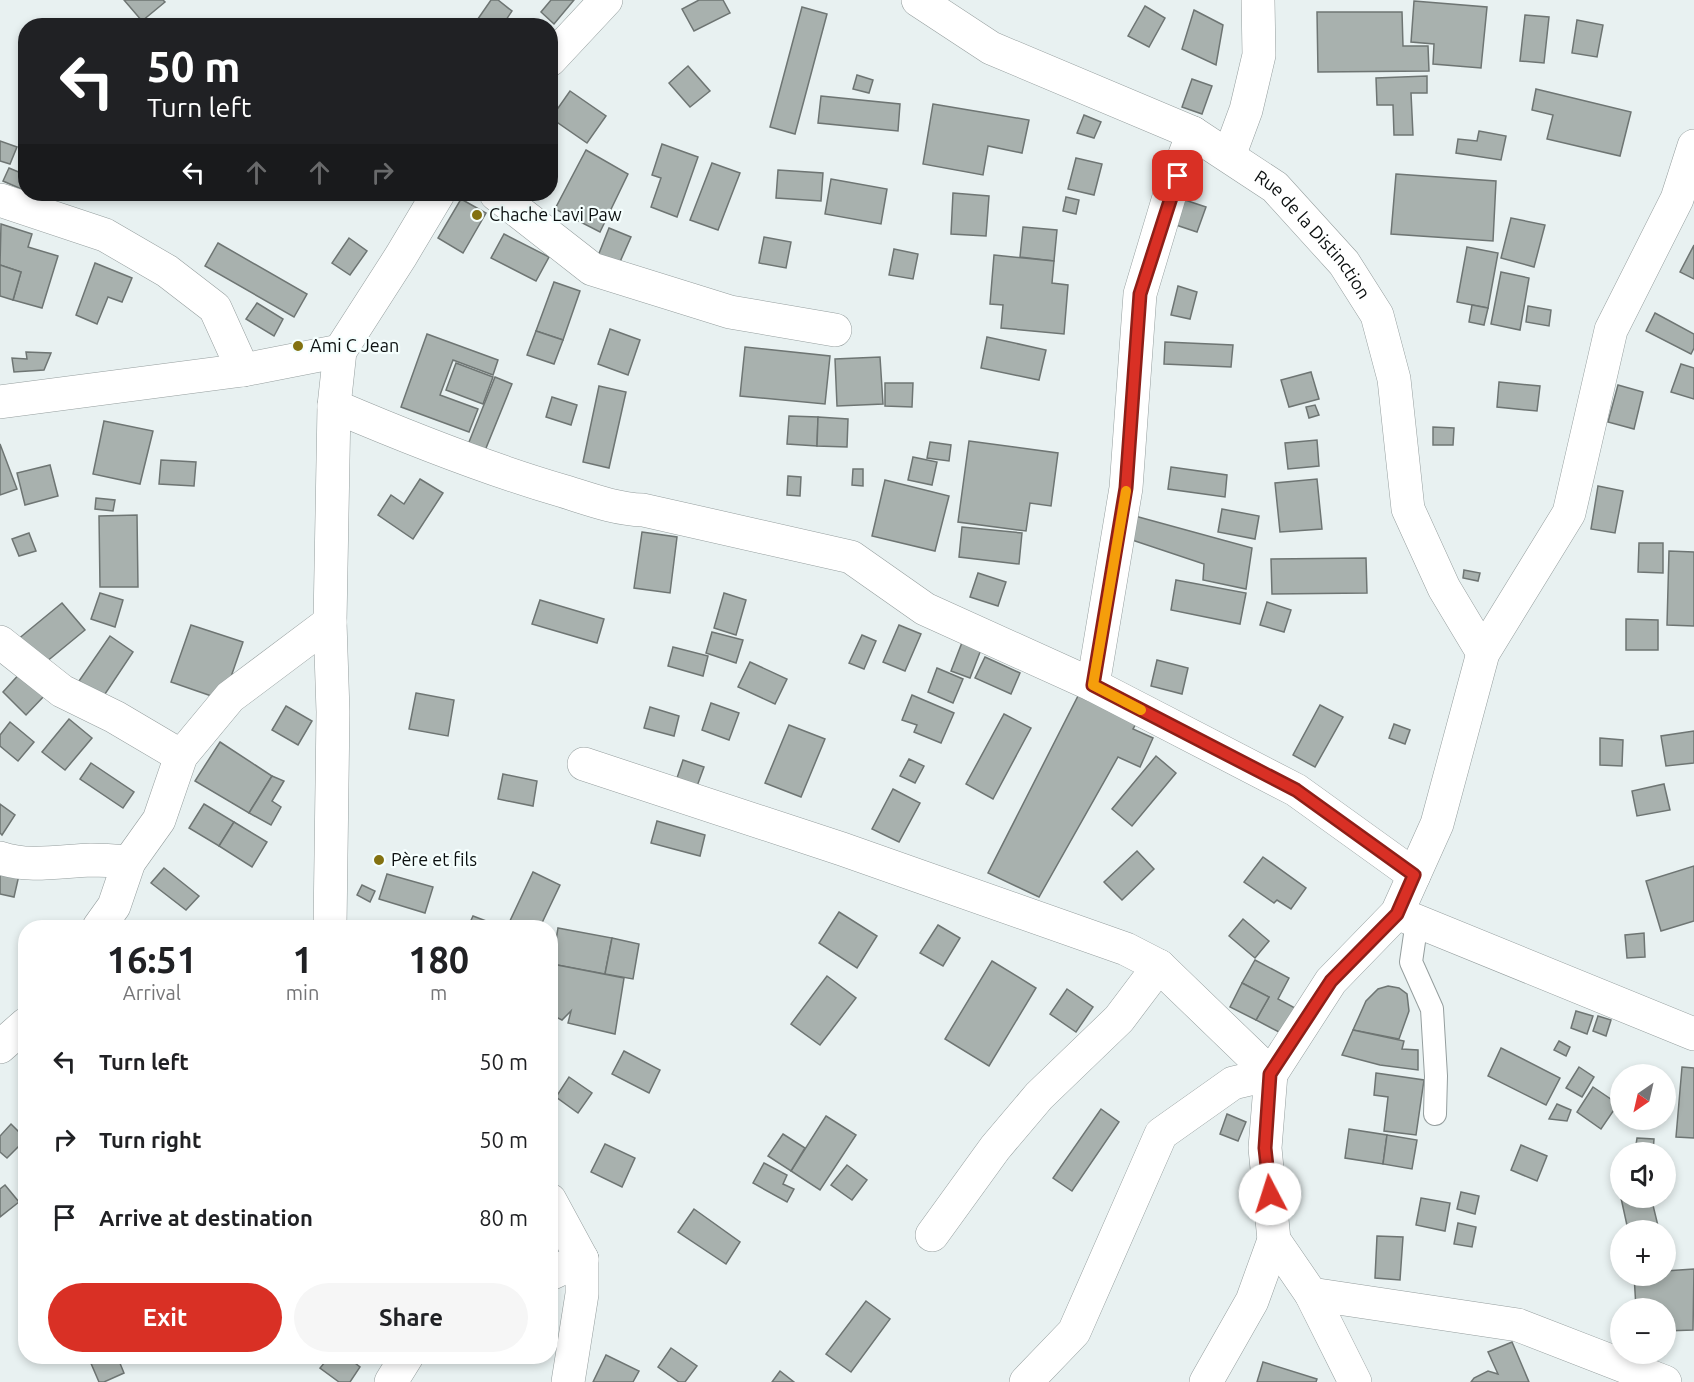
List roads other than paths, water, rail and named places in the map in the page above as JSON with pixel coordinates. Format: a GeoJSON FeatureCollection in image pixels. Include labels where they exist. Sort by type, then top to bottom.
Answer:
{"type":"FeatureCollection","features":[{"type":"Feature","properties":{"kind":"street"},"geometry":{"type":"LineString","coordinates":[[558,51],[606,0]]}},
{"type":"Feature","properties":{"kind":"street","name":"Rue de la Distinction"},"geometry":{"type":"LineString","coordinates":[[918,0],[991,48],[1194,134],[1275,188],[1344,263],[1377,315],[1394,380],[1408,509],[1444,588],[1483,653]]}},
{"type":"Feature","properties":{"kind":"street"},"geometry":{"type":"LineString","coordinates":[[1229,156],[1246,110],[1259,55],[1258,0]]}},
{"type":"Feature","properties":{"kind":"street"},"geometry":{"type":"LineString","coordinates":[[1093,685],[1126,488],[1140,294],[1169,196],[1194,134]]}},
{"type":"Feature","properties":{"kind":"street"},"geometry":{"type":"LineString","coordinates":[[1206,1382],[1252,1301],[1274,1240],[1265,1148],[1270,1074],[1331,981],[1407,917],[1414,875],[1437,824],[1483,653],[1569,513],[1611,330],[1677,199],[1694,146]]}},
{"type":"Feature","properties":{"kind":"street"},"geometry":{"type":"LineString","coordinates":[[0,200],[105,235],[166,271],[214,308],[243,369]]}},
{"type":"Feature","properties":{"kind":"street"},"geometry":{"type":"LineString","coordinates":[[330,920],[333,712],[330,622],[334,406],[340,351],[434,201]]}},
{"type":"Feature","properties":{"kind":"street"},"geometry":{"type":"LineString","coordinates":[[505,201],[592,269],[730,312],[835,330]]}},
{"type":"Feature","properties":{"kind":"street"},"geometry":{"type":"LineString","coordinates":[[0,402],[243,369],[340,351]]}},
{"type":"Feature","properties":{"kind":"street"},"geometry":{"type":"LineString","coordinates":[[334,406],[426,445],[525,480],[613,506],[643,510],[851,557],[925,609],[1093,685],[1296,790],[1414,875]]}},
{"type":"Feature","properties":{"kind":"street"},"geometry":{"type":"LineString","coordinates":[[104,920],[114,906],[129,862],[159,820],[181,756],[230,698],[330,622]]}},
{"type":"Feature","properties":{"kind":"street"},"geometry":{"type":"LineString","coordinates":[[0,642],[62,691],[115,717],[181,756]]}},
{"type":"Feature","properties":{"kind":"street"},"geometry":{"type":"LineString","coordinates":[[584,764],[842,849],[1115,945],[1159,966],[1270,1074]]}},
{"type":"Feature","properties":{"kind":"street"},"geometry":{"type":"LineString","coordinates":[[0,858],[8,861],[129,862]]}},
{"type":"Feature","properties":{"kind":"street"},"geometry":{"type":"LineString","coordinates":[[1407,917],[1694,1034]]}},
{"type":"Feature","properties":{"kind":"street"},"geometry":{"type":"LineString","coordinates":[[932,1235],[995,1148],[1039,1096],[1119,1019],[1159,966]]}},
{"type":"Feature","properties":{"kind":"street"},"geometry":{"type":"LineString","coordinates":[[0,1047],[18,1031]]}},
{"type":"Feature","properties":{"kind":"street"},"geometry":{"type":"LineString","coordinates":[[1026,1382],[1074,1332],[1161,1134],[1233,1083],[1270,1074]]}},
{"type":"Feature","properties":{"kind":"street"},"geometry":{"type":"LineString","coordinates":[[558,1215],[582,1259],[582,1294],[568,1382]]}},
{"type":"Feature","properties":{"kind":"street"},"geometry":{"type":"LineString","coordinates":[[1274,1240],[1311,1294],[1355,1382]]}},
{"type":"Feature","properties":{"kind":"street"},"geometry":{"type":"LineString","coordinates":[[558,1270],[582,1259]]}},
{"type":"Feature","properties":{"kind":"street"},"geometry":{"type":"LineString","coordinates":[[1311,1294],[1518,1325],[1665,1382]]}},
{"type":"Feature","properties":{"kind":"street"},"geometry":{"type":"LineString","coordinates":[[391,1382],[402,1364]]}},
{"type":"Feature","properties":{"kind":"lane"},"geometry":{"type":"LineString","coordinates":[[1407,917],[1411,962],[1432,1009],[1436,1076],[1435,1114]]}},
{"type":"Feature","properties":{"kind":"place","name":"Chache Lavi Paw"},"geometry":{"type":"Point","coordinates":[477,215]}},
{"type":"Feature","properties":{"kind":"place","name":"Ami C Jean"},"geometry":{"type":"Point","coordinates":[298,346]}},
{"type":"Feature","properties":{"kind":"place","name":"Père et fils"},"geometry":{"type":"Point","coordinates":[379,860]}}]}
